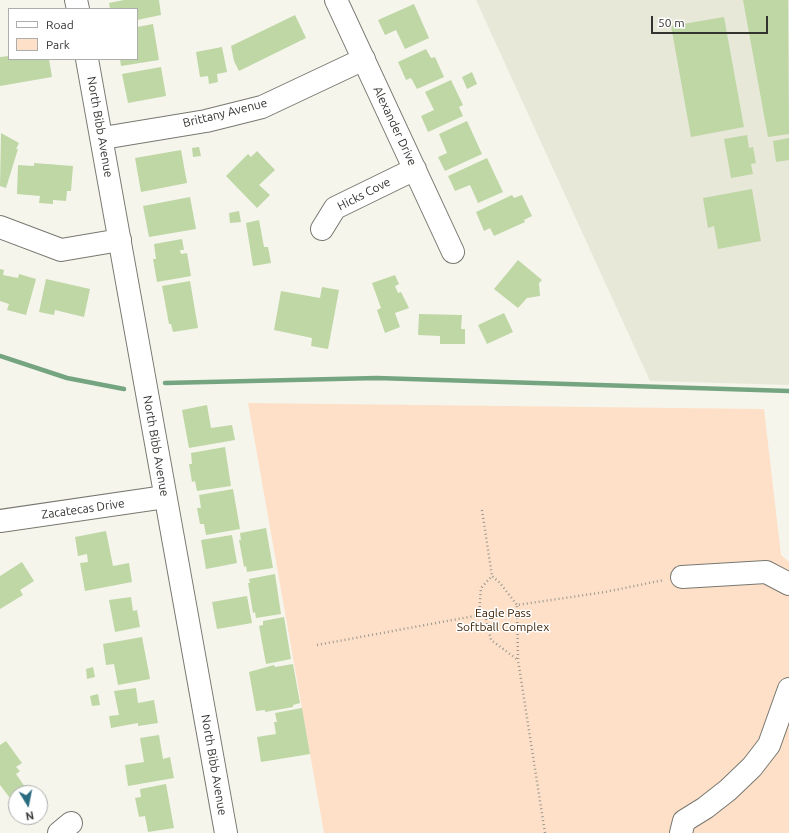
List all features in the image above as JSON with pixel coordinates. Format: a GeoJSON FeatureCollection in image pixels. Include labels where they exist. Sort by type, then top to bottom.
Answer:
{"type":"FeatureCollection","features":[{"type":"Feature","properties":{"kind":"street","name":"Alexander Drive"},"geometry":{"type":"LineString","coordinates":[[336,0],[453,252]]}},
{"type":"Feature","properties":{"kind":"street","name":"Brittany Avenue"},"geometry":{"type":"LineString","coordinates":[[103,138],[206,121],[262,107],[364,59]]}},
{"type":"Feature","properties":{"kind":"street","name":"North Bibb Avenue"},"geometry":{"type":"LineString","coordinates":[[87,60],[103,138],[165,497],[226,833]]}},
{"type":"Feature","properties":{"kind":"street","name":"Hicks Cove"},"geometry":{"type":"LineString","coordinates":[[322,229],[335,208],[415,169]]}},
{"type":"Feature","properties":{"kind":"street"},"geometry":{"type":"LineString","coordinates":[[0,227],[61,250],[120,240]]}},
{"type":"Feature","properties":{"kind":"street","name":"Zacatecas Drive"},"geometry":{"type":"LineString","coordinates":[[0,521],[165,497]]}},
{"type":"Feature","properties":{"kind":"street"},"geometry":{"type":"LineString","coordinates":[[682,577],[766,572],[789,584]]}},
{"type":"Feature","properties":{"kind":"street"},"geometry":{"type":"LineString","coordinates":[[682,833],[684,821],[705,808],[728,790],[752,767],[769,745],[789,689]]}},
{"type":"Feature","properties":{"kind":"path"},"geometry":{"type":"LineString","coordinates":[[482,510],[492,576],[500,583],[517,605],[518,660],[545,833]]}},
{"type":"Feature","properties":{"kind":"path"},"geometry":{"type":"LineString","coordinates":[[479,615],[481,588],[492,576]]}},
{"type":"Feature","properties":{"kind":"path"},"geometry":{"type":"LineString","coordinates":[[517,605],[605,592],[682,577]]}},
{"type":"Feature","properties":{"kind":"path"},"geometry":{"type":"LineString","coordinates":[[317,645],[485,614],[491,640],[518,660]]}},
{"type":"Feature","properties":{"kind":"shaded area"},"geometry":{"type":"Polygon","coordinates":[[[476,0],[789,0],[789,385],[650,381],[476,0]]]}},
{"type":"Feature","properties":{"kind":"green space","name":"Eagle Pass Softball Complex"},"geometry":{"type":"Polygon","coordinates":[[[248,403],[764,409],[781,555],[789,562],[789,833],[324,833],[248,403]]]}},
{"type":"Feature","properties":{"kind":"building"},"geometry":{"type":"Polygon","coordinates":[[[124,0],[159,0],[161,15],[138,20],[138,8],[110,8],[109,3],[124,0]]]}},
{"type":"Feature","properties":{"kind":"building"},"geometry":{"type":"Polygon","coordinates":[[[743,0],[788,0],[789,134],[768,137],[743,0]]]}},
{"type":"Feature","properties":{"kind":"building"},"geometry":{"type":"Polygon","coordinates":[[[414,4],[429,38],[405,49],[396,30],[385,35],[378,20],[414,4]]]}},
{"type":"Feature","properties":{"kind":"building"},"geometry":{"type":"Polygon","coordinates":[[[295,15],[306,38],[239,71],[234,61],[231,46],[295,15]]]}},
{"type":"Feature","properties":{"kind":"building"},"geometry":{"type":"Polygon","coordinates":[[[724,17],[744,127],[691,137],[671,26],[724,17]]]}},
{"type":"Feature","properties":{"kind":"building"},"geometry":{"type":"Polygon","coordinates":[[[153,24],[159,60],[121,66],[120,60],[138,60],[138,27],[153,24]]]}},
{"type":"Feature","properties":{"kind":"building"},"geometry":{"type":"Polygon","coordinates":[[[222,47],[227,72],[217,74],[218,82],[209,84],[208,76],[200,77],[196,52],[222,47]]]}},
{"type":"Feature","properties":{"kind":"building"},"geometry":{"type":"Polygon","coordinates":[[[426,49],[431,58],[435,57],[444,77],[417,89],[411,78],[406,80],[398,62],[426,49]]]}},
{"type":"Feature","properties":{"kind":"building"},"geometry":{"type":"Polygon","coordinates":[[[8,56],[8,60],[49,60],[52,77],[0,86],[0,57],[8,56]]]}},
{"type":"Feature","properties":{"kind":"building"},"geometry":{"type":"Polygon","coordinates":[[[161,67],[166,96],[128,103],[122,74],[161,67]]]}},
{"type":"Feature","properties":{"kind":"building"},"geometry":{"type":"Polygon","coordinates":[[[472,72],[477,84],[467,89],[462,77],[472,72]]]}},
{"type":"Feature","properties":{"kind":"building"},"geometry":{"type":"Polygon","coordinates":[[[451,80],[463,105],[459,107],[463,116],[428,132],[421,116],[434,110],[425,92],[451,80]]]}},
{"type":"Feature","properties":{"kind":"building"},"geometry":{"type":"Polygon","coordinates":[[[467,121],[482,154],[445,171],[438,157],[447,153],[439,134],[467,121]]]}},
{"type":"Feature","properties":{"kind":"building"},"geometry":{"type":"Polygon","coordinates":[[[1,133],[19,143],[16,149],[18,149],[6,188],[0,186],[1,133]]]}},
{"type":"Feature","properties":{"kind":"building"},"geometry":{"type":"Polygon","coordinates":[[[747,135],[749,148],[753,147],[756,163],[751,164],[753,174],[731,178],[724,139],[747,135]]]}},
{"type":"Feature","properties":{"kind":"building"},"geometry":{"type":"Polygon","coordinates":[[[789,138],[789,160],[776,162],[773,141],[789,138]]]}},
{"type":"Feature","properties":{"kind":"building"},"geometry":{"type":"Polygon","coordinates":[[[199,147],[201,156],[193,157],[192,148],[199,147]]]}},
{"type":"Feature","properties":{"kind":"building"},"geometry":{"type":"Polygon","coordinates":[[[181,150],[187,183],[141,192],[135,158],[181,150]]]}},
{"type":"Feature","properties":{"kind":"building"},"geometry":{"type":"Polygon","coordinates":[[[257,151],[275,170],[259,185],[270,195],[257,208],[226,176],[248,154],[251,157],[257,151]]]}},
{"type":"Feature","properties":{"kind":"building"},"geometry":{"type":"Polygon","coordinates":[[[487,158],[503,192],[478,203],[470,185],[455,191],[448,176],[487,158]]]}},
{"type":"Feature","properties":{"kind":"building"},"geometry":{"type":"Polygon","coordinates":[[[34,163],[73,166],[71,191],[67,191],[66,201],[53,200],[53,204],[39,203],[40,196],[17,194],[18,165],[34,166],[34,163]]]}},
{"type":"Feature","properties":{"kind":"building"},"geometry":{"type":"Polygon","coordinates":[[[752,189],[761,241],[718,249],[714,226],[708,228],[703,198],[752,189]]]}},
{"type":"Feature","properties":{"kind":"building"},"geometry":{"type":"Polygon","coordinates":[[[512,195],[514,198],[522,195],[532,216],[524,220],[525,222],[494,236],[490,228],[484,231],[476,212],[512,195]]]}},
{"type":"Feature","properties":{"kind":"building"},"geometry":{"type":"Polygon","coordinates":[[[190,197],[196,229],[149,237],[143,206],[190,197]]]}},
{"type":"Feature","properties":{"kind":"building"},"geometry":{"type":"Polygon","coordinates":[[[239,211],[241,222],[230,223],[229,213],[239,211]]]}},
{"type":"Feature","properties":{"kind":"building"},"geometry":{"type":"Polygon","coordinates":[[[259,220],[264,247],[268,247],[271,263],[253,266],[246,223],[259,220]]]}},
{"type":"Feature","properties":{"kind":"building"},"geometry":{"type":"Polygon","coordinates":[[[182,239],[184,250],[180,250],[181,254],[187,253],[191,276],[157,282],[153,259],[156,259],[154,244],[182,239]]]}},
{"type":"Feature","properties":{"kind":"building"},"geometry":{"type":"Polygon","coordinates":[[[518,260],[542,280],[539,283],[540,296],[527,298],[518,308],[494,289],[518,260]]]}},
{"type":"Feature","properties":{"kind":"building"},"geometry":{"type":"Polygon","coordinates":[[[0,269],[4,270],[3,275],[18,278],[19,274],[36,279],[26,315],[7,310],[9,304],[0,301],[0,269]]]}},
{"type":"Feature","properties":{"kind":"building"},"geometry":{"type":"Polygon","coordinates":[[[395,275],[399,284],[395,286],[398,293],[401,292],[409,308],[395,313],[400,327],[385,333],[377,310],[381,308],[372,283],[395,275]]]}},
{"type":"Feature","properties":{"kind":"building"},"geometry":{"type":"Polygon","coordinates":[[[46,279],[90,289],[84,317],[55,310],[54,315],[39,312],[46,279]]]}},
{"type":"Feature","properties":{"kind":"building"},"geometry":{"type":"Polygon","coordinates":[[[190,281],[198,328],[173,332],[171,324],[169,324],[162,286],[190,281]]]}},
{"type":"Feature","properties":{"kind":"building"},"geometry":{"type":"Polygon","coordinates":[[[322,287],[339,290],[328,349],[311,346],[312,338],[274,330],[281,291],[320,298],[322,287]]]}},
{"type":"Feature","properties":{"kind":"building"},"geometry":{"type":"Polygon","coordinates":[[[504,313],[513,332],[487,344],[478,325],[504,313]]]}},
{"type":"Feature","properties":{"kind":"building"},"geometry":{"type":"Polygon","coordinates":[[[419,314],[462,315],[461,329],[465,329],[465,344],[440,344],[440,336],[418,335],[419,314]]]}},
{"type":"Feature","properties":{"kind":"building"},"geometry":{"type":"Polygon","coordinates":[[[207,405],[211,428],[232,425],[235,440],[189,448],[182,410],[207,405]]]}},
{"type":"Feature","properties":{"kind":"building"},"geometry":{"type":"Polygon","coordinates":[[[225,447],[231,486],[197,491],[195,481],[192,482],[189,464],[192,464],[191,453],[225,447]]]}},
{"type":"Feature","properties":{"kind":"building"},"geometry":{"type":"Polygon","coordinates":[[[233,489],[240,529],[206,535],[204,524],[200,524],[197,508],[201,508],[199,495],[233,489]]]}},
{"type":"Feature","properties":{"kind":"building"},"geometry":{"type":"Polygon","coordinates":[[[266,528],[273,568],[247,572],[246,566],[244,567],[239,540],[241,540],[240,533],[266,528]]]}},
{"type":"Feature","properties":{"kind":"building"},"geometry":{"type":"Polygon","coordinates":[[[106,531],[113,566],[129,563],[132,582],[85,591],[80,563],[88,562],[87,554],[78,556],[75,537],[106,531]]]}},
{"type":"Feature","properties":{"kind":"building"},"geometry":{"type":"Polygon","coordinates":[[[232,535],[237,563],[206,569],[201,540],[232,535]]]}},
{"type":"Feature","properties":{"kind":"building"},"geometry":{"type":"Polygon","coordinates":[[[22,562],[34,581],[20,590],[23,595],[0,609],[0,576],[22,562]]]}},
{"type":"Feature","properties":{"kind":"building"},"geometry":{"type":"Polygon","coordinates":[[[275,574],[281,614],[256,618],[255,612],[253,613],[248,583],[250,583],[249,579],[275,574]]]}},
{"type":"Feature","properties":{"kind":"building"},"geometry":{"type":"Polygon","coordinates":[[[247,596],[252,623],[217,629],[212,602],[247,596]]]}},
{"type":"Feature","properties":{"kind":"building"},"geometry":{"type":"Polygon","coordinates":[[[131,597],[133,611],[137,610],[140,627],[115,632],[109,600],[131,597]]]}},
{"type":"Feature","properties":{"kind":"building"},"geometry":{"type":"Polygon","coordinates":[[[284,617],[291,659],[266,664],[259,626],[263,625],[263,621],[284,617]]]}},
{"type":"Feature","properties":{"kind":"building"},"geometry":{"type":"Polygon","coordinates":[[[142,637],[150,679],[118,685],[114,664],[106,665],[103,644],[142,637]]]}},
{"type":"Feature","properties":{"kind":"building"},"geometry":{"type":"Polygon","coordinates":[[[293,664],[300,703],[293,705],[293,707],[265,712],[265,710],[256,711],[249,672],[274,665],[275,667],[293,664]]]}},
{"type":"Feature","properties":{"kind":"building"},"geometry":{"type":"Polygon","coordinates":[[[93,667],[95,677],[87,679],[86,669],[93,667]]]}},
{"type":"Feature","properties":{"kind":"building"},"geometry":{"type":"Polygon","coordinates":[[[136,688],[138,703],[154,700],[158,723],[138,726],[138,723],[111,728],[109,716],[119,715],[114,691],[136,688]]]}},
{"type":"Feature","properties":{"kind":"building"},"geometry":{"type":"Polygon","coordinates":[[[98,694],[100,705],[92,706],[90,696],[98,694]]]}},
{"type":"Feature","properties":{"kind":"building"},"geometry":{"type":"Polygon","coordinates":[[[302,708],[310,754],[261,762],[257,737],[276,734],[274,722],[277,722],[275,713],[302,708]]]}},
{"type":"Feature","properties":{"kind":"building"},"geometry":{"type":"Polygon","coordinates":[[[159,735],[163,759],[170,757],[174,778],[128,786],[125,765],[144,762],[140,738],[159,735]]]}},
{"type":"Feature","properties":{"kind":"building"},"geometry":{"type":"Polygon","coordinates":[[[6,741],[22,763],[16,767],[20,771],[16,774],[24,785],[8,785],[8,795],[0,785],[0,745],[6,741]]]}},
{"type":"Feature","properties":{"kind":"building"},"geometry":{"type":"Polygon","coordinates":[[[166,784],[174,828],[148,832],[145,816],[139,817],[135,798],[141,797],[140,789],[166,784]]]}},
{"type":"Feature","properties":{"kind":"waterway"},"geometry":{"type":"LineString","coordinates":[[0,356],[67,378],[124,389]]}},
{"type":"Feature","properties":{"kind":"waterway"},"geometry":{"type":"LineString","coordinates":[[165,383],[377,378],[789,391]]}}]}
